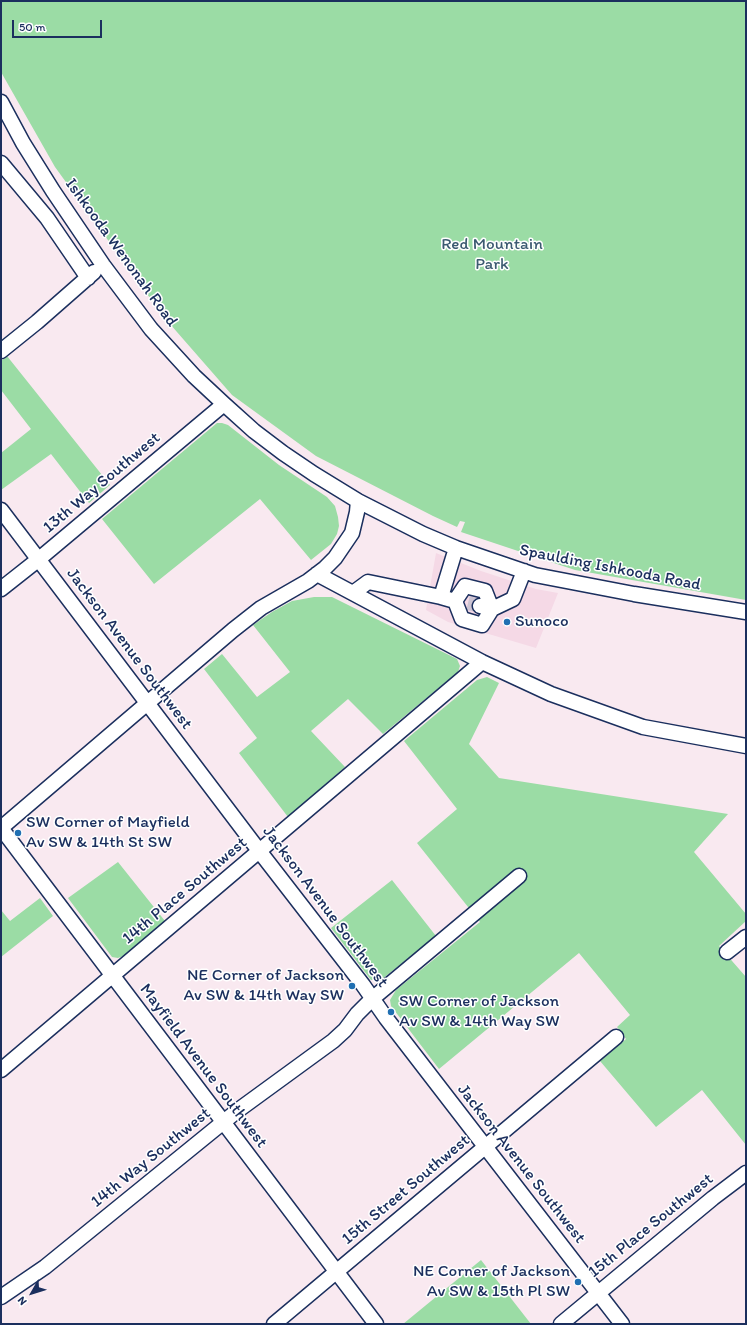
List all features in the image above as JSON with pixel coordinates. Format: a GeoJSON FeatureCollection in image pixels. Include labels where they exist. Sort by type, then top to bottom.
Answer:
{"type":"FeatureCollection","features":[{"type":"Feature","properties":{"kind":"street","name":"Ishkooda Wenonah Road"},"geometry":{"type":"LineString","coordinates":[[2,108],[49,185],[103,265],[151,329],[194,376],[224,404]]}},
{"type":"Feature","properties":{"kind":"street"},"geometry":{"type":"LineString","coordinates":[[1,162],[47,218],[88,278]]}},
{"type":"Feature","properties":{"kind":"street"},"geometry":{"type":"LineString","coordinates":[[1,351],[103,265]]}},
{"type":"Feature","properties":{"kind":"street","name":"Spaulding Ishkooda Road"},"geometry":{"type":"LineString","coordinates":[[224,404],[254,431],[314,474],[389,518],[456,548],[535,575],[634,594],[746,612]]}},
{"type":"Feature","properties":{"kind":"street","name":"13th Way Southwest"},"geometry":{"type":"LineString","coordinates":[[1,588],[39,559],[224,404]]}},
{"type":"Feature","properties":{"kind":"street"},"geometry":{"type":"LineString","coordinates":[[1,828],[233,630],[261,608],[317,574],[335,558],[352,533],[358,501]]}},
{"type":"Feature","properties":{"kind":"street","name":"Jackson Avenue Southwest"},"geometry":{"type":"LineString","coordinates":[[1,510],[372,999],[622,1324]]}},
{"type":"Feature","properties":{"kind":"street"},"geometry":{"type":"LineString","coordinates":[[456,548],[467,603]]}},
{"type":"Feature","properties":{"kind":"street"},"geometry":{"type":"LineString","coordinates":[[353,593],[368,582],[467,603],[513,599],[524,571]]}},
{"type":"Feature","properties":{"kind":"street"},"geometry":{"type":"LineString","coordinates":[[317,574],[482,662],[551,694],[643,727],[746,746]]}},
{"type":"Feature","properties":{"kind":"street","name":"14th Place Southwest"},"geometry":{"type":"LineString","coordinates":[[1,1070],[260,852],[482,662]]}},
{"type":"Feature","properties":{"kind":"street","name":"Mayfield Avenue Southwest"},"geometry":{"type":"LineString","coordinates":[[1,828],[376,1324]]}},
{"type":"Feature","properties":{"kind":"street","name":"14th Way Southwest"},"geometry":{"type":"LineString","coordinates":[[1,1297],[45,1267],[237,1111],[333,1041],[345,1030],[357,1014],[372,999],[519,876]]}},
{"type":"Feature","properties":{"kind":"street"},"geometry":{"type":"LineString","coordinates":[[727,952],[746,937]]}},
{"type":"Feature","properties":{"kind":"street","name":"15th Street Southwest"},"geometry":{"type":"LineString","coordinates":[[274,1324],[486,1148],[616,1037]]}},
{"type":"Feature","properties":{"kind":"street","name":"15th Place Southwest"},"geometry":{"type":"LineString","coordinates":[[561,1324],[713,1198],[746,1173]]}},
{"type":"Feature","properties":{"kind":"shaded area"},"geometry":{"type":"Polygon","coordinates":[[[436,553],[481,571],[536,589],[558,593],[536,648],[448,622],[426,610],[436,553]]]}},
{"type":"Feature","properties":{"kind":"green space","name":"Red Mountain Park"},"geometry":{"type":"Polygon","coordinates":[[[1,1],[746,1],[746,600],[575,570],[461,532],[465,522],[460,521],[457,527],[316,456],[232,395],[163,316],[55,167],[1,72],[1,1]]]}},
{"type":"Feature","properties":{"kind":"green space"},"geometry":{"type":"Polygon","coordinates":[[[7,356],[110,485],[89,503],[51,454],[1,490],[1,453],[31,429],[1,390],[1,361],[7,356]]]}},
{"type":"Feature","properties":{"kind":"green space"},"geometry":{"type":"Polygon","coordinates":[[[217,423],[228,425],[279,465],[327,497],[335,506],[338,517],[339,526],[337,534],[331,544],[311,560],[260,499],[154,584],[102,519],[217,423]]]}},
{"type":"Feature","properties":{"kind":"green space"},"geometry":{"type":"Polygon","coordinates":[[[314,597],[332,597],[457,659],[460,666],[458,672],[383,734],[348,699],[311,731],[345,767],[288,817],[239,753],[257,738],[204,669],[222,654],[257,697],[290,672],[253,625],[292,601],[314,597]]]}},
{"type":"Feature","properties":{"kind":"green space"},"geometry":{"type":"Polygon","coordinates":[[[487,677],[499,683],[469,744],[499,778],[728,814],[694,852],[746,914],[746,921],[719,946],[746,977],[746,1145],[702,1090],[656,1127],[600,1061],[626,1039],[617,1027],[630,1015],[579,953],[439,1069],[391,1006],[390,1000],[396,990],[480,922],[417,843],[457,809],[404,741],[477,680],[487,677]]]}},
{"type":"Feature","properties":{"kind":"green space"},"geometry":{"type":"Polygon","coordinates":[[[118,862],[165,921],[126,955],[118,958],[112,957],[68,898],[118,862]]]}},
{"type":"Feature","properties":{"kind":"green space"},"geometry":{"type":"Polygon","coordinates":[[[392,880],[436,936],[381,980],[371,980],[331,928],[392,880]]]}},
{"type":"Feature","properties":{"kind":"green space"},"geometry":{"type":"Polygon","coordinates":[[[40,898],[53,916],[1,957],[1,910],[10,921],[40,898]]]}},
{"type":"Feature","properties":{"kind":"green space"},"geometry":{"type":"Polygon","coordinates":[[[481,1260],[531,1324],[403,1324],[481,1260]]]}},
{"type":"Feature","properties":{"kind":"tunnel"},"geometry":{"type":"LineString","coordinates":[[468,603],[480,606]]}},
{"type":"Feature","properties":{"kind":"place","name":"Sunoco"},"geometry":{"type":"Point","coordinates":[507,622]}},
{"type":"Feature","properties":{"kind":"place","name":"SW Corner of Mayfield Av SW & 14th St SW"},"geometry":{"type":"Point","coordinates":[18,833]}},
{"type":"Feature","properties":{"kind":"place","name":"NE Corner of Jackson Av SW & 14th Way SW"},"geometry":{"type":"Point","coordinates":[352,986]}},
{"type":"Feature","properties":{"kind":"place","name":"SW Corner of Jackson Av SW & 14th Way SW"},"geometry":{"type":"Point","coordinates":[391,1012]}},
{"type":"Feature","properties":{"kind":"place","name":"NE Corner of Jackson Av SW & 15th Pl SW"},"geometry":{"type":"Point","coordinates":[578,1282]}}]}
